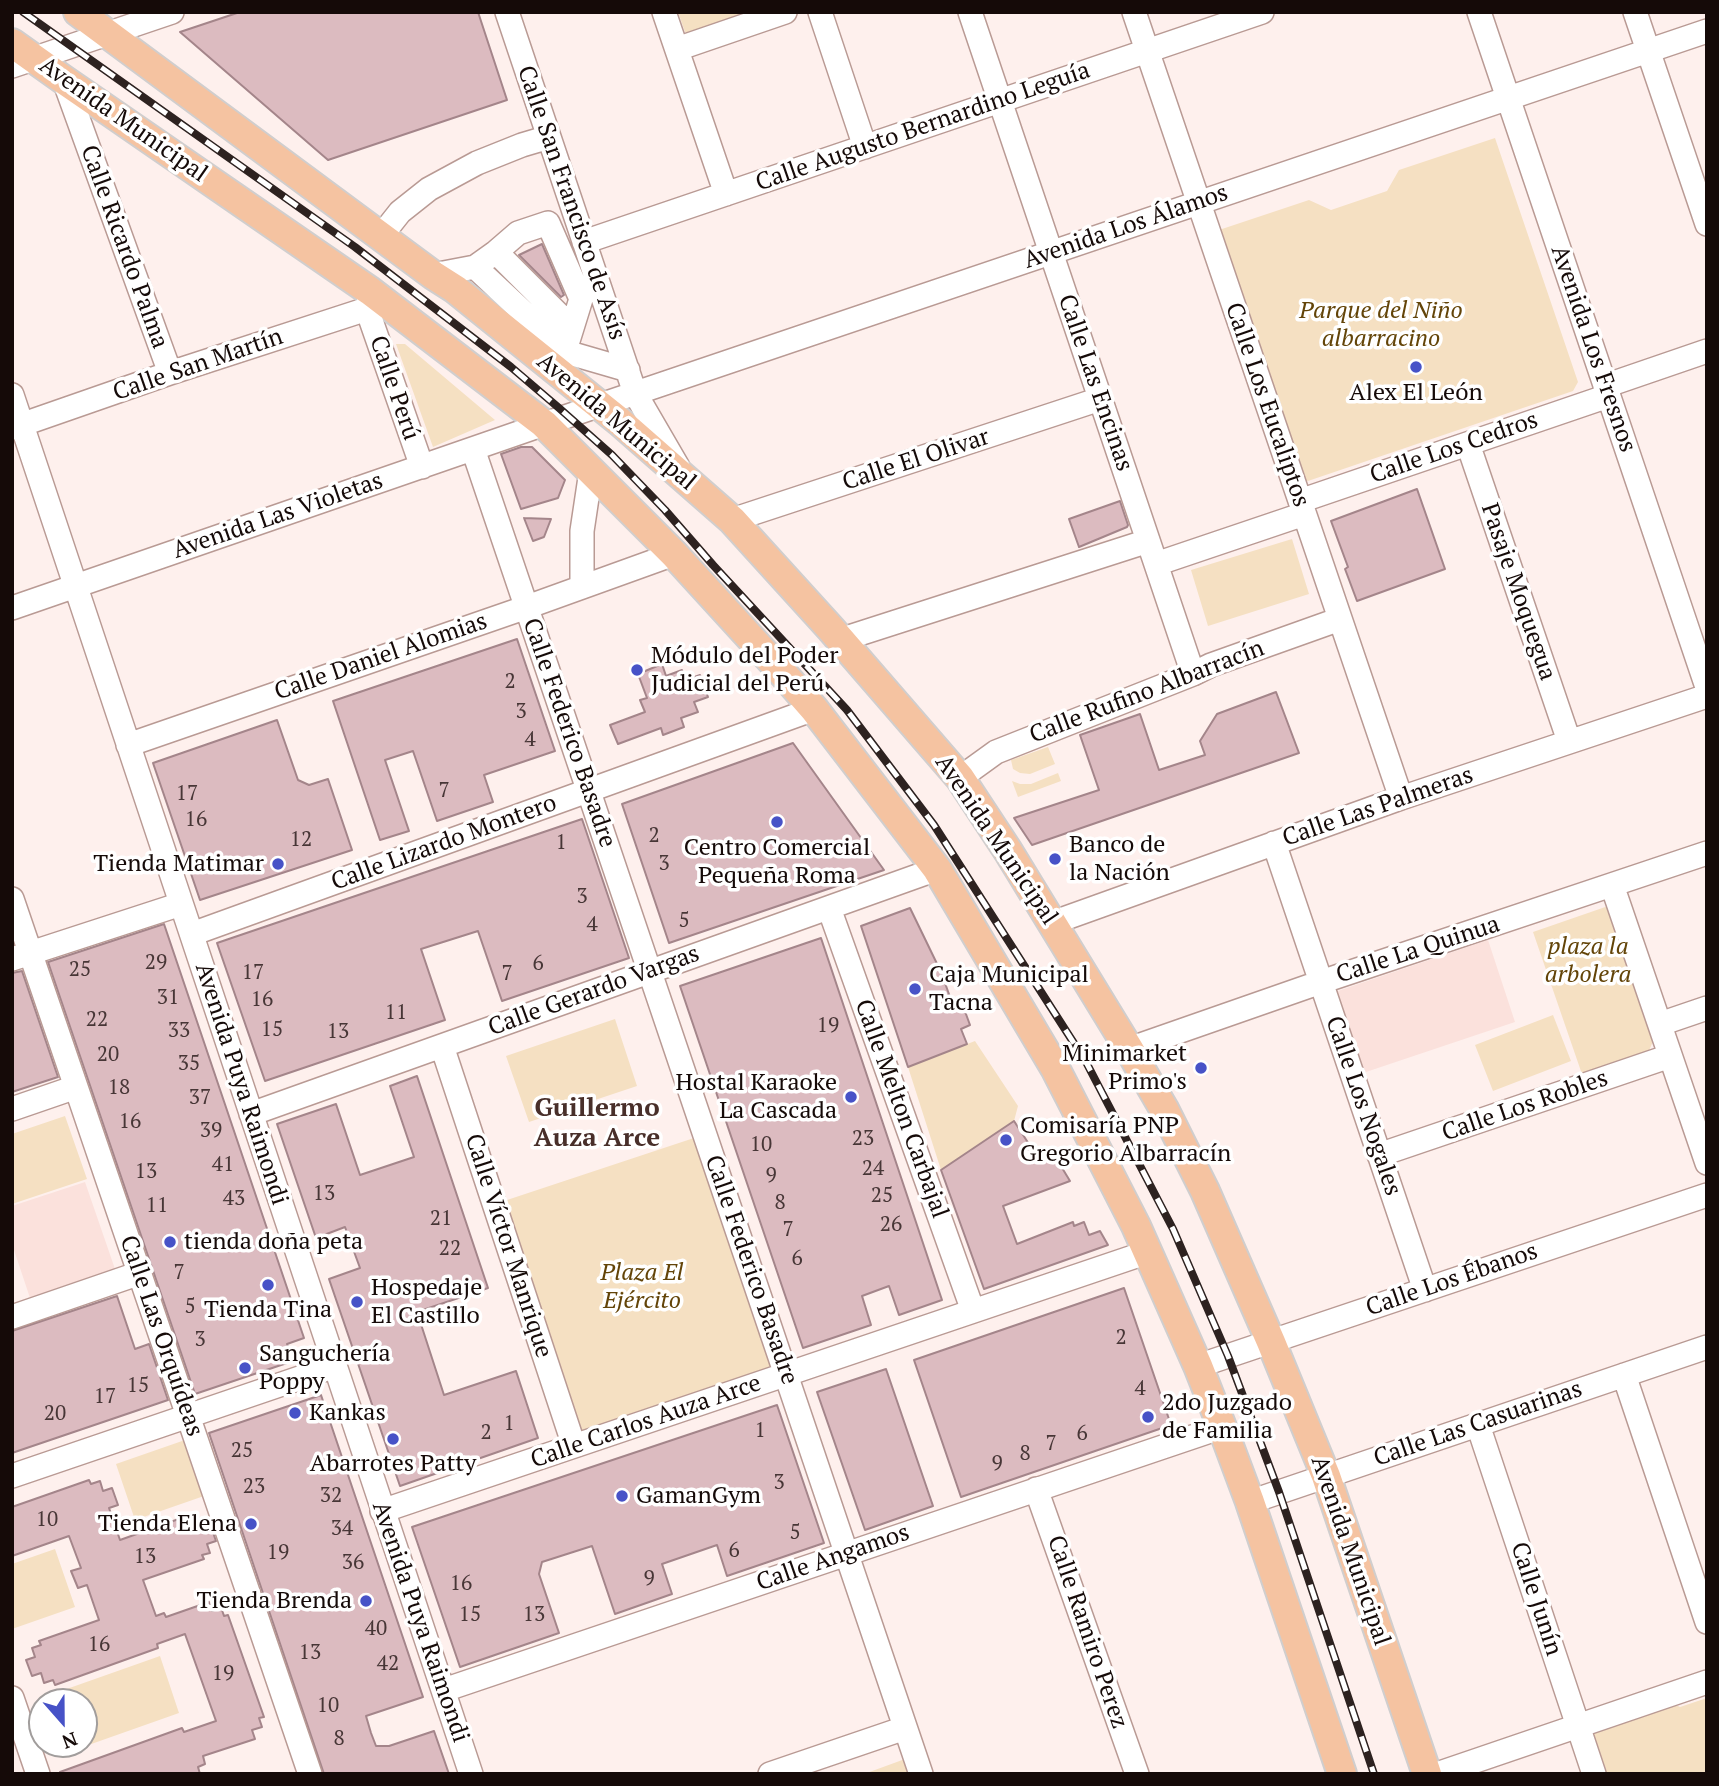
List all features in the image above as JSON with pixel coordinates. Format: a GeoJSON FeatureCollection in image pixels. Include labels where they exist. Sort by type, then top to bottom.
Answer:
{"type":"FeatureCollection","features":[{"type":"Feature","properties":{"kind":"main road","name":"Avenida Municipal"},"geometry":{"type":"LineString","coordinates":[[78,12],[433,275],[562,363],[599,406],[732,520],[960,778],[1008,850],[1129,1049],[1164,1109],[1205,1191],[1326,1476],[1427,1774]]}},
{"type":"Feature","properties":{"kind":"main road","name":"Avenida Municipal"},"geometry":{"type":"LineString","coordinates":[[19,56],[64,80],[544,424],[674,554],[814,709],[937,869],[1055,1068],[1136,1226],[1222,1427],[1342,1774]]}},
{"type":"Feature","properties":{"kind":"street"},"geometry":{"type":"LineString","coordinates":[[19,56],[108,34],[172,12]]}},
{"type":"Feature","properties":{"kind":"street","name":"Calle San Francisco de Asís"},"geometry":{"type":"LineString","coordinates":[[507,12],[635,393],[684,478]]}},
{"type":"Feature","properties":{"kind":"street"},"geometry":{"type":"LineString","coordinates":[[664,12],[726,194]]}},
{"type":"Feature","properties":{"kind":"street"},"geometry":{"type":"LineString","coordinates":[[677,49],[785,12]]}},
{"type":"Feature","properties":{"kind":"street"},"geometry":{"type":"LineString","coordinates":[[820,12],[865,147]]}},
{"type":"Feature","properties":{"kind":"street","name":"Calle Las Encinas"},"geometry":{"type":"LineString","coordinates":[[970,12],[1193,674]]}},
{"type":"Feature","properties":{"kind":"street","name":"Calle Los Eucaliptos"},"geometry":{"type":"LineString","coordinates":[[1134,12],[1401,799]]}},
{"type":"Feature","properties":{"kind":"street","name":"Calle Augusto Bernardino Leguía"},"geometry":{"type":"LineString","coordinates":[[584,242],[1262,12]]}},
{"type":"Feature","properties":{"kind":"street","name":"Avenida Los Fresnos"},"geometry":{"type":"LineString","coordinates":[[1479,12],[1707,687]]}},
{"type":"Feature","properties":{"kind":"street"},"geometry":{"type":"LineString","coordinates":[[1636,12],[1703,199],[1707,223]]}},
{"type":"Feature","properties":{"kind":"street","name":"Avenida Los Álamos"},"geometry":{"type":"LineString","coordinates":[[544,424],[1707,31]]}},
{"type":"Feature","properties":{"kind":"street","name":"Calle Ricardo Palma"},"geometry":{"type":"LineString","coordinates":[[64,80],[170,373]]}},
{"type":"Feature","properties":{"kind":"street"},"geometry":{"type":"LineString","coordinates":[[381,236],[400,212],[429,189],[477,163],[549,137]]}},
{"type":"Feature","properties":{"kind":"street"},"geometry":{"type":"LineString","coordinates":[[433,275],[475,267],[518,233],[575,214]]}},
{"type":"Feature","properties":{"kind":"street"},"geometry":{"type":"LineString","coordinates":[[548,223],[580,299],[562,363]]}},
{"type":"Feature","properties":{"kind":"street"},"geometry":{"type":"LineString","coordinates":[[496,251],[572,328]]}},
{"type":"Feature","properties":{"kind":"street"},"geometry":{"type":"LineString","coordinates":[[475,267],[562,363],[628,370]]}},
{"type":"Feature","properties":{"kind":"street","name":"Calle San Martín"},"geometry":{"type":"LineString","coordinates":[[17,426],[369,300]]}},
{"type":"Feature","properties":{"kind":"street","name":"Calle Perú"},"geometry":{"type":"LineString","coordinates":[[369,300],[422,467]]}},
{"type":"Feature","properties":{"kind":"street","name":"Calle Los Cedros"},"geometry":{"type":"LineString","coordinates":[[1156,564],[1707,351]]}},
{"type":"Feature","properties":{"kind":"street","name":"Avenida Puya Raimondi"},"geometry":{"type":"LineString","coordinates":[[12,395],[17,426],[75,586],[471,1774]]}},
{"type":"Feature","properties":{"kind":"street","name":"Calle El Olivar"},"geometry":{"type":"LineString","coordinates":[[732,520],[1100,399]]}},
{"type":"Feature","properties":{"kind":"street","name":"Avenida Las Violetas"},"geometry":{"type":"LineString","coordinates":[[12,608],[544,424]]}},
{"type":"Feature","properties":{"kind":"street","name":"Pasaje Moquegua"},"geometry":{"type":"LineString","coordinates":[[1468,444],[1569,741]]}},
{"type":"Feature","properties":{"kind":"street","name":"Calle Federico Basadre"},"geometry":{"type":"LineString","coordinates":[[473,449],[921,1774]]}},
{"type":"Feature","properties":{"kind":"street"},"geometry":{"type":"LineString","coordinates":[[582,587],[582,531],[591,471]]}},
{"type":"Feature","properties":{"kind":"street"},"geometry":{"type":"LineString","coordinates":[[840,640],[1148,541]]}},
{"type":"Feature","properties":{"kind":"street","name":"Calle Daniel Alomias"},"geometry":{"type":"LineString","coordinates":[[128,745],[674,554]]}},
{"type":"Feature","properties":{"kind":"street","name":"Calle Rufino Albarracín"},"geometry":{"type":"LineString","coordinates":[[960,778],[996,752],[1211,665],[1340,619]]}},
{"type":"Feature","properties":{"kind":"street","name":"Calle Las Palmeras"},"geometry":{"type":"LineString","coordinates":[[1052,923],[1274,843],[1707,696]]}},
{"type":"Feature","properties":{"kind":"street","name":"Calle Lizardo Montero"},"geometry":{"type":"LineString","coordinates":[[192,934],[814,709]]}},
{"type":"Feature","properties":{"kind":"street","name":"Calle Los Nogales"},"geometry":{"type":"LineString","coordinates":[[1274,843],[1424,1290]]}},
{"type":"Feature","properties":{"kind":"street","name":"Calle La Quinua"},"geometry":{"type":"LineString","coordinates":[[1129,1049],[1707,853]]}},
{"type":"Feature","properties":{"kind":"street","name":"Calle Gerardo Vargas"},"geometry":{"type":"LineString","coordinates":[[251,1114],[937,869]]}},
{"type":"Feature","properties":{"kind":"street"},"geometry":{"type":"LineString","coordinates":[[1612,885],[1707,1163]]}},
{"type":"Feature","properties":{"kind":"street","name":"Calle Las Orquídeas"},"geometry":{"type":"LineString","coordinates":[[12,899],[22,956],[76,1087],[310,1774]]}},
{"type":"Feature","properties":{"kind":"street"},"geometry":{"type":"LineString","coordinates":[[22,956],[181,904]]}},
{"type":"Feature","properties":{"kind":"street","name":"Calle Melton Carbajal"},"geometry":{"type":"LineString","coordinates":[[829,908],[973,1311]]}},
{"type":"Feature","properties":{"kind":"street"},"geometry":{"type":"LineString","coordinates":[[1660,1024],[1707,1008]]}},
{"type":"Feature","properties":{"kind":"street","name":"Calle Víctor Manrique"},"geometry":{"type":"LineString","coordinates":[[442,1046],[574,1446]]}},
{"type":"Feature","properties":{"kind":"street","name":"Calle Los Robles"},"geometry":{"type":"LineString","coordinates":[[1379,1155],[1670,1056]]}},
{"type":"Feature","properties":{"kind":"street"},"geometry":{"type":"LineString","coordinates":[[12,1109],[76,1087]]}},
{"type":"Feature","properties":{"kind":"street","name":"Calle Los Ébanos"},"geometry":{"type":"LineString","coordinates":[[1198,1366],[1707,1195]]}},
{"type":"Feature","properties":{"kind":"street","name":"Calle Carlos Auza Arce"},"geometry":{"type":"LineString","coordinates":[[383,1511],[1147,1252]]}},
{"type":"Feature","properties":{"kind":"street"},"geometry":{"type":"LineString","coordinates":[[12,1317],[140,1273]]}},
{"type":"Feature","properties":{"kind":"street","name":"Calle Las Casuarinas"},"geometry":{"type":"LineString","coordinates":[[1250,1502],[1707,1348]]}},
{"type":"Feature","properties":{"kind":"street"},"geometry":{"type":"LineString","coordinates":[[12,1476],[335,1366]]}},
{"type":"Feature","properties":{"kind":"street"},"geometry":{"type":"LineString","coordinates":[[1624,1375],[1707,1622]]}},
{"type":"Feature","properties":{"kind":"street","name":"Calle Junín"},"geometry":{"type":"LineString","coordinates":[[1478,1424],[1594,1774]]}},
{"type":"Feature","properties":{"kind":"street","name":"Calle Angamos"},"geometry":{"type":"LineString","coordinates":[[444,1690],[1222,1427]]}},
{"type":"Feature","properties":{"kind":"street","name":"Calle Ramiro Perez"},"geometry":{"type":"LineString","coordinates":[[1037,1489],[1137,1774]]}},
{"type":"Feature","properties":{"kind":"street"},"geometry":{"type":"LineString","coordinates":[[1437,1774],[1707,1682]]}},
{"type":"Feature","properties":{"kind":"street"},"geometry":{"type":"LineString","coordinates":[[12,1698],[38,1774]]}},
{"type":"Feature","properties":{"kind":"street"},"geometry":{"type":"LineString","coordinates":[[769,1774],[905,1728]]}},
{"type":"Feature","properties":{"kind":"shaded area"},"geometry":{"type":"Polygon","coordinates":[[[1488,940],[1515,1022],[1363,1073],[1335,992],[1488,940]]]}},
{"type":"Feature","properties":{"kind":"shaded area"},"geometry":{"type":"Polygon","coordinates":[[[85,1182],[115,1269],[30,1298],[12,1244],[12,1206],[85,1182]]]}},
{"type":"Feature","properties":{"kind":"green space"},"geometry":{"type":"Polygon","coordinates":[[[678,12],[755,12],[692,35],[685,32],[678,12]]]}},
{"type":"Feature","properties":{"kind":"green space","name":"Parque del Niño albarracino"},"geometry":{"type":"Polygon","coordinates":[[[1495,138],[1578,382],[1573,391],[1305,482],[1219,230],[1309,200],[1331,210],[1387,191],[1399,170],[1495,138]]]}},
{"type":"Feature","properties":{"kind":"green space"},"geometry":{"type":"Polygon","coordinates":[[[396,344],[405,344],[495,420],[433,447],[396,344]]]}},
{"type":"Feature","properties":{"kind":"green space"},"geometry":{"type":"Polygon","coordinates":[[[1292,539],[1309,594],[1208,626],[1191,570],[1292,539]]]}},
{"type":"Feature","properties":{"kind":"green space"},"geometry":{"type":"Polygon","coordinates":[[[1048,747],[1055,764],[1030,774],[1013,769],[1011,760],[1048,747]]]}},
{"type":"Feature","properties":{"kind":"green space"},"geometry":{"type":"Polygon","coordinates":[[[1058,773],[1061,781],[1018,797],[1012,781],[1031,784],[1058,773]]]}},
{"type":"Feature","properties":{"kind":"green space","name":"plaza la arbolera"},"geometry":{"type":"Polygon","coordinates":[[[1614,904],[1656,1034],[1646,1058],[1584,1080],[1533,932],[1614,904]]]}},
{"type":"Feature","properties":{"kind":"green space"},"geometry":{"type":"Polygon","coordinates":[[[1553,1015],[1571,1061],[1493,1091],[1475,1045],[1553,1015]]]}},
{"type":"Feature","properties":{"kind":"green space"},"geometry":{"type":"Polygon","coordinates":[[[615,1019],[637,1086],[529,1122],[506,1056],[615,1019]]]}},
{"type":"Feature","properties":{"kind":"green space"},"geometry":{"type":"Polygon","coordinates":[[[975,1041],[1018,1106],[1014,1121],[941,1170],[908,1067],[975,1041]]]}},
{"type":"Feature","properties":{"kind":"green space"},"geometry":{"type":"Polygon","coordinates":[[[65,1116],[87,1179],[12,1204],[12,1134],[65,1116]]]}},
{"type":"Feature","properties":{"kind":"green space","name":"Plaza El Ejército"},"geometry":{"type":"Polygon","coordinates":[[[703,1135],[779,1366],[580,1431],[504,1201],[703,1135]]]}},
{"type":"Feature","properties":{"kind":"green space"},"geometry":{"type":"Polygon","coordinates":[[[185,1440],[204,1496],[135,1520],[116,1464],[185,1440]]]}},
{"type":"Feature","properties":{"kind":"green space"},"geometry":{"type":"Polygon","coordinates":[[[55,1549],[75,1607],[12,1629],[12,1564],[55,1549]]]}},
{"type":"Feature","properties":{"kind":"green space"},"geometry":{"type":"Polygon","coordinates":[[[160,1656],[179,1713],[98,1742],[98,1688],[69,1688],[160,1656]]]}},
{"type":"Feature","properties":{"kind":"green space"},"geometry":{"type":"Polygon","coordinates":[[[1707,1698],[1707,1774],[1603,1774],[1591,1741],[1596,1730],[1674,1704],[1680,1707],[1707,1698]]]}},
{"type":"Feature","properties":{"kind":"green space"},"geometry":{"type":"Polygon","coordinates":[[[905,1759],[910,1774],[864,1774],[905,1759]]]}},
{"type":"Feature","properties":{"kind":"building"},"geometry":{"type":"Polygon","coordinates":[[[240,12],[478,12],[507,100],[328,160],[180,32],[240,12]]]}},
{"type":"Feature","properties":{"kind":"building"},"geometry":{"type":"Polygon","coordinates":[[[542,244],[564,295],[561,297],[519,255],[542,244]]]}},
{"type":"Feature","properties":{"kind":"building"},"geometry":{"type":"Polygon","coordinates":[[[521,447],[532,447],[565,480],[558,498],[521,509],[501,454],[521,447]]]}},
{"type":"Feature","properties":{"kind":"building"},"geometry":{"type":"Polygon","coordinates":[[[1417,489],[1445,569],[1357,601],[1331,521],[1417,489]]]}},
{"type":"Feature","properties":{"kind":"building"},"geometry":{"type":"Polygon","coordinates":[[[1120,501],[1127,527],[1079,547],[1069,519],[1120,501]]]}},
{"type":"Feature","properties":{"kind":"building"},"geometry":{"type":"Polygon","coordinates":[[[524,518],[551,519],[544,537],[533,541],[524,518]]]}},
{"type":"Feature","properties":{"kind":"building"},"geometry":{"type":"Polygon","coordinates":[[[517,639],[555,751],[484,775],[493,802],[437,821],[413,751],[385,760],[409,831],[380,840],[333,701],[517,639]]]}},
{"type":"Feature","properties":{"kind":"building"},"geometry":{"type":"Polygon","coordinates":[[[662,664],[666,676],[682,670],[686,680],[700,675],[708,697],[694,702],[698,712],[681,718],[684,727],[663,735],[661,728],[618,744],[610,725],[645,712],[640,700],[647,698],[638,674],[662,664]]]}},
{"type":"Feature","properties":{"kind":"building"},"geometry":{"type":"Polygon","coordinates":[[[1276,692],[1299,753],[1032,845],[1014,818],[1099,790],[1080,735],[1140,714],[1159,770],[1205,755],[1200,741],[1217,714],[1276,692]]]}},
{"type":"Feature","properties":{"kind":"building"},"geometry":{"type":"Polygon","coordinates":[[[277,720],[298,780],[309,785],[328,779],[352,850],[200,900],[153,763],[277,720]]]}},
{"type":"Feature","properties":{"kind":"building"},"geometry":{"type":"Polygon","coordinates":[[[793,743],[884,870],[669,943],[622,804],[793,743]]]}},
{"type":"Feature","properties":{"kind":"building"},"geometry":{"type":"Polygon","coordinates":[[[582,819],[629,958],[502,1001],[478,931],[421,949],[445,1020],[265,1081],[217,943],[582,819]]]}},
{"type":"Feature","properties":{"kind":"building","name":"Caja Municipal Tacna"},"geometry":{"type":"Polygon","coordinates":[[[910,908],[941,972],[954,1008],[963,1006],[970,1025],[961,1029],[967,1044],[908,1067],[861,926],[910,908]]]}},
{"type":"Feature","properties":{"kind":"building"},"geometry":{"type":"Polygon","coordinates":[[[164,924],[304,1338],[287,1344],[293,1361],[195,1394],[48,962],[164,924]]]}},
{"type":"Feature","properties":{"kind":"building"},"geometry":{"type":"Polygon","coordinates":[[[821,938],[942,1300],[899,1315],[889,1286],[862,1296],[871,1325],[803,1348],[680,986],[821,938]]]}},
{"type":"Feature","properties":{"kind":"building"},"geometry":{"type":"Polygon","coordinates":[[[22,971],[58,1077],[12,1092],[12,973],[22,971]]]}},
{"type":"Feature","properties":{"kind":"building"},"geometry":{"type":"Polygon","coordinates":[[[417,1076],[488,1288],[417,1312],[444,1395],[516,1371],[538,1438],[400,1486],[329,1279],[360,1268],[345,1227],[316,1238],[277,1124],[336,1104],[360,1175],[414,1157],[390,1086],[417,1076]]]}},
{"type":"Feature","properties":{"kind":"building"},"geometry":{"type":"Polygon","coordinates":[[[1014,1121],[1038,1158],[1053,1153],[1070,1181],[1003,1206],[1017,1244],[1073,1222],[1074,1226],[1084,1222],[1089,1235],[1100,1231],[1108,1245],[984,1289],[941,1170],[1014,1121]]]}},
{"type":"Feature","properties":{"kind":"building"},"geometry":{"type":"Polygon","coordinates":[[[1124,1288],[1171,1425],[961,1497],[914,1360],[1124,1288]]]}},
{"type":"Feature","properties":{"kind":"building"},"geometry":{"type":"Polygon","coordinates":[[[117,1296],[135,1349],[149,1344],[168,1400],[12,1453],[12,1331],[117,1296]]]}},
{"type":"Feature","properties":{"kind":"building"},"geometry":{"type":"Polygon","coordinates":[[[886,1369],[933,1506],[865,1530],[817,1392],[886,1369]]]}},
{"type":"Feature","properties":{"kind":"building"},"geometry":{"type":"Polygon","coordinates":[[[321,1395],[423,1697],[366,1716],[371,1733],[376,1746],[389,1746],[434,1731],[449,1774],[324,1774],[209,1433],[321,1395]]]}},
{"type":"Feature","properties":{"kind":"building"},"geometry":{"type":"Polygon","coordinates":[[[777,1405],[824,1543],[727,1576],[717,1545],[662,1564],[672,1594],[615,1614],[592,1546],[542,1562],[539,1574],[559,1633],[460,1667],[412,1527],[777,1405]]]}},
{"type":"Feature","properties":{"kind":"building"},"geometry":{"type":"Polygon","coordinates":[[[89,1480],[91,1484],[100,1481],[103,1491],[112,1488],[118,1505],[109,1508],[120,1540],[187,1516],[189,1520],[198,1517],[202,1527],[210,1524],[216,1541],[207,1544],[210,1553],[202,1555],[204,1559],[143,1580],[156,1616],[164,1613],[166,1617],[209,1602],[212,1611],[221,1607],[224,1616],[228,1615],[264,1717],[259,1718],[262,1727],[252,1730],[255,1739],[203,1756],[205,1764],[198,1767],[200,1774],[60,1774],[182,1728],[184,1732],[216,1721],[185,1634],[157,1644],[158,1648],[55,1685],[53,1680],[44,1683],[41,1673],[32,1676],[26,1660],[35,1657],[32,1648],[41,1645],[39,1641],[99,1620],[87,1585],[78,1588],[71,1571],[81,1568],[69,1536],[12,1556],[12,1507],[89,1480]]]}},
{"type":"Feature","properties":{"kind":"railway"},"geometry":{"type":"LineString","coordinates":[[23,12],[355,247],[511,367],[612,455],[847,710],[934,825],[1086,1062],[1173,1229],[1228,1356],[1279,1492],[1374,1774]]}},
{"type":"Feature","properties":{"kind":"place","name":"Alex El León"},"geometry":{"type":"Point","coordinates":[1416,367]}},
{"type":"Feature","properties":{"kind":"place","name":"Módulo del Poder Judicial del Perú"},"geometry":{"type":"Point","coordinates":[637,670]}},
{"type":"Feature","properties":{"kind":"place","name":"Centro Comercial Pequeña Roma"},"geometry":{"type":"Point","coordinates":[777,822]}},
{"type":"Feature","properties":{"kind":"place","name":"Banco de la Nación"},"geometry":{"type":"Point","coordinates":[1055,859]}},
{"type":"Feature","properties":{"kind":"place","name":"Tienda Matimar"},"geometry":{"type":"Point","coordinates":[278,864]}},
{"type":"Feature","properties":{"kind":"place","name":"Caja Municipal Tacna"},"geometry":{"type":"Point","coordinates":[915,989]}},
{"type":"Feature","properties":{"kind":"place","name":"Minimarket Primo's"},"geometry":{"type":"Point","coordinates":[1201,1068]}},
{"type":"Feature","properties":{"kind":"place","name":"Hostal Karaoke La Cascada"},"geometry":{"type":"Point","coordinates":[851,1097]}},
{"type":"Feature","properties":{"kind":"place","name":"Comisaría PNP Gregorio Albarracín"},"geometry":{"type":"Point","coordinates":[1006,1140]}},
{"type":"Feature","properties":{"kind":"place","name":"tienda doña peta"},"geometry":{"type":"Point","coordinates":[170,1242]}},
{"type":"Feature","properties":{"kind":"place","name":"Tienda Tina"},"geometry":{"type":"Point","coordinates":[268,1285]}},
{"type":"Feature","properties":{"kind":"place","name":"Hospedaje El Castillo"},"geometry":{"type":"Point","coordinates":[357,1302]}},
{"type":"Feature","properties":{"kind":"place","name":"Sanguchería Poppy"},"geometry":{"type":"Point","coordinates":[245,1368]}},
{"type":"Feature","properties":{"kind":"place","name":"Kankas"},"geometry":{"type":"Point","coordinates":[295,1413]}},
{"type":"Feature","properties":{"kind":"place","name":"2do Juzgado de Familia"},"geometry":{"type":"Point","coordinates":[1148,1417]}},
{"type":"Feature","properties":{"kind":"place","name":"Abarrotes Patty"},"geometry":{"type":"Point","coordinates":[393,1439]}},
{"type":"Feature","properties":{"kind":"place","name":"GamanGym"},"geometry":{"type":"Point","coordinates":[622,1496]}},
{"type":"Feature","properties":{"kind":"place","name":"Tienda Elena"},"geometry":{"type":"Point","coordinates":[251,1524]}},
{"type":"Feature","properties":{"kind":"place","name":"Tienda Brenda"},"geometry":{"type":"Point","coordinates":[366,1601]}},
{"type":"Feature","properties":{"kind":"district","name":"Guillermo Auza Arce"},"geometry":{"type":"Point","coordinates":[597,1124]}}]}
